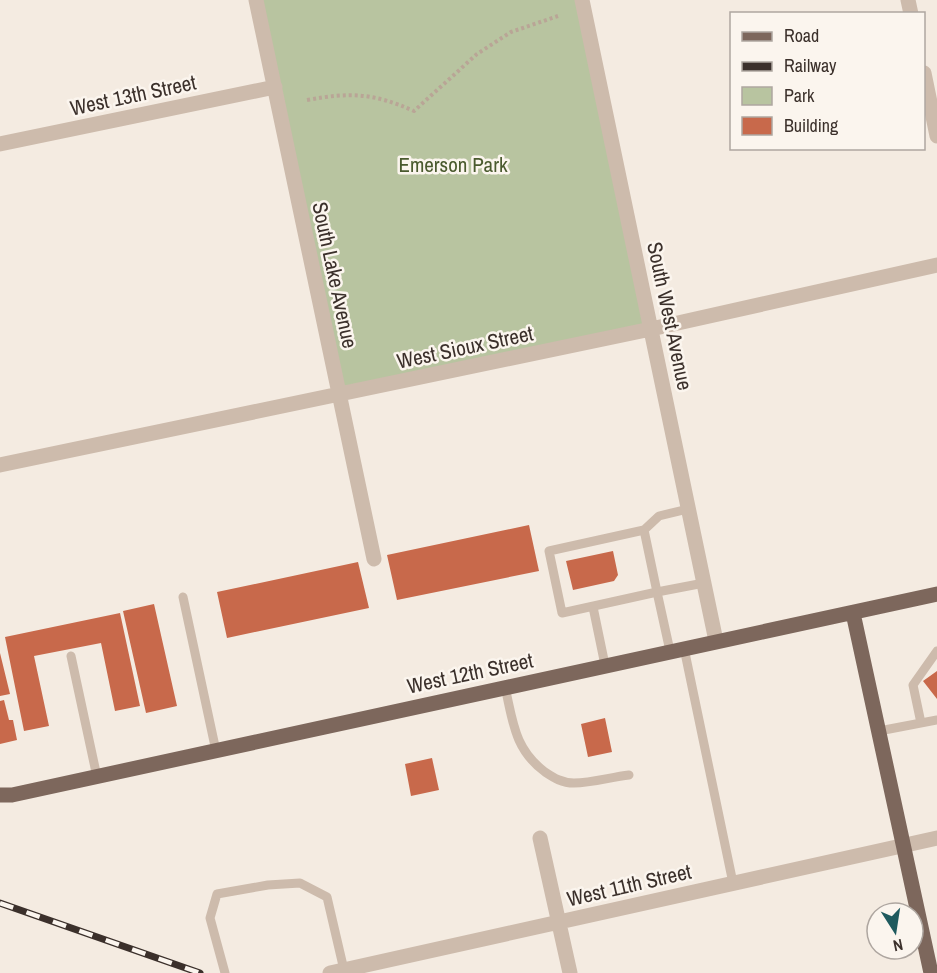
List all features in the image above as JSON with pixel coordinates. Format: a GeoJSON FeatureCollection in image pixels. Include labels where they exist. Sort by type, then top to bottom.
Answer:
{"type":"FeatureCollection","features":[{"type":"Feature","properties":{"kind":"main road","name":"West 12th Street"},"geometry":{"type":"LineString","coordinates":[[4,797],[937,594]]}},
{"type":"Feature","properties":{"kind":"main road"},"geometry":{"type":"LineString","coordinates":[[853,612],[931,973]]}},
{"type":"Feature","properties":{"kind":"street","name":"South Lake Avenue"},"geometry":{"type":"LineString","coordinates":[[256,0],[374,559]]}},
{"type":"Feature","properties":{"kind":"street","name":"South West Avenue"},"geometry":{"type":"LineString","coordinates":[[582,0],[716,641]]}},
{"type":"Feature","properties":{"kind":"street"},"geometry":{"type":"LineString","coordinates":[[925,78],[937,136]]}},
{"type":"Feature","properties":{"kind":"street","name":"West 13th Street"},"geometry":{"type":"LineString","coordinates":[[0,144],[274,87]]}},
{"type":"Feature","properties":{"kind":"street","name":"West Sioux Street"},"geometry":{"type":"LineString","coordinates":[[0,465],[651,329],[937,265]]}},
{"type":"Feature","properties":{"kind":"street"},"geometry":{"type":"LineString","coordinates":[[540,838],[570,973]]}},
{"type":"Feature","properties":{"kind":"street","name":"West 11th Street"},"geometry":{"type":"LineString","coordinates":[[337,971],[937,838]]}},
{"type":"Feature","properties":{"kind":"lane"},"geometry":{"type":"LineString","coordinates":[[688,509],[659,516],[644,530],[549,551],[562,613],[704,583]]}},
{"type":"Feature","properties":{"kind":"lane"},"geometry":{"type":"LineString","coordinates":[[644,530],[657,592],[677,649],[733,883]]}},
{"type":"Feature","properties":{"kind":"lane"},"geometry":{"type":"LineString","coordinates":[[183,597],[216,750]]}},
{"type":"Feature","properties":{"kind":"lane"},"geometry":{"type":"LineString","coordinates":[[593,607],[605,665]]}},
{"type":"Feature","properties":{"kind":"lane"},"geometry":{"type":"LineString","coordinates":[[71,656],[97,777]]}},
{"type":"Feature","properties":{"kind":"lane"},"geometry":{"type":"LineString","coordinates":[[921,723],[913,685],[936,657]]}},
{"type":"Feature","properties":{"kind":"lane"},"geometry":{"type":"LineString","coordinates":[[505,687],[516,735],[524,752],[542,770],[557,780],[574,783],[629,774]]}},
{"type":"Feature","properties":{"kind":"lane"},"geometry":{"type":"LineString","coordinates":[[879,731],[937,720]]}},
{"type":"Feature","properties":{"kind":"lane"},"geometry":{"type":"LineString","coordinates":[[225,973],[210,918],[217,894],[268,885],[300,883],[327,897],[337,971]]}},
{"type":"Feature","properties":{"kind":"path"},"geometry":{"type":"LineString","coordinates":[[307,100],[335,95],[364,95],[389,100],[414,111],[477,54],[511,32],[558,16]]}},
{"type":"Feature","properties":{"kind":"green space","name":"Emerson Park"},"geometry":{"type":"Polygon","coordinates":[[[254,0],[582,0],[651,329],[339,395],[254,0]]]}},
{"type":"Feature","properties":{"kind":"building"},"geometry":{"type":"Polygon","coordinates":[[[529,525],[539,571],[397,600],[387,555],[529,525]]]}},
{"type":"Feature","properties":{"kind":"building"},"geometry":{"type":"Polygon","coordinates":[[[613,551],[618,575],[614,581],[573,590],[566,561],[613,551]]]}},
{"type":"Feature","properties":{"kind":"building"},"geometry":{"type":"Polygon","coordinates":[[[358,562],[369,608],[227,638],[217,592],[358,562]]]}},
{"type":"Feature","properties":{"kind":"building"},"geometry":{"type":"Polygon","coordinates":[[[154,604],[177,706],[146,713],[123,611],[154,604]]]}},
{"type":"Feature","properties":{"kind":"building"},"geometry":{"type":"Polygon","coordinates":[[[120,613],[140,706],[115,711],[101,643],[34,656],[49,726],[24,731],[5,637],[120,613]]]}},
{"type":"Feature","properties":{"kind":"building"},"geometry":{"type":"Polygon","coordinates":[[[0,653],[10,694],[0,696],[0,653]]]}},
{"type":"Feature","properties":{"kind":"building"},"geometry":{"type":"Polygon","coordinates":[[[937,671],[937,699],[923,681],[937,671]]]}},
{"type":"Feature","properties":{"kind":"building"},"geometry":{"type":"Polygon","coordinates":[[[4,700],[9,720],[13,720],[17,740],[0,744],[0,701],[4,700]]]}},
{"type":"Feature","properties":{"kind":"building"},"geometry":{"type":"Polygon","coordinates":[[[605,718],[612,752],[588,757],[581,724],[605,718]]]}},
{"type":"Feature","properties":{"kind":"building"},"geometry":{"type":"Polygon","coordinates":[[[432,758],[439,790],[411,796],[405,764],[432,758]]]}},
{"type":"Feature","properties":{"kind":"railway"},"geometry":{"type":"LineString","coordinates":[[0,903],[200,973]]}}]}
